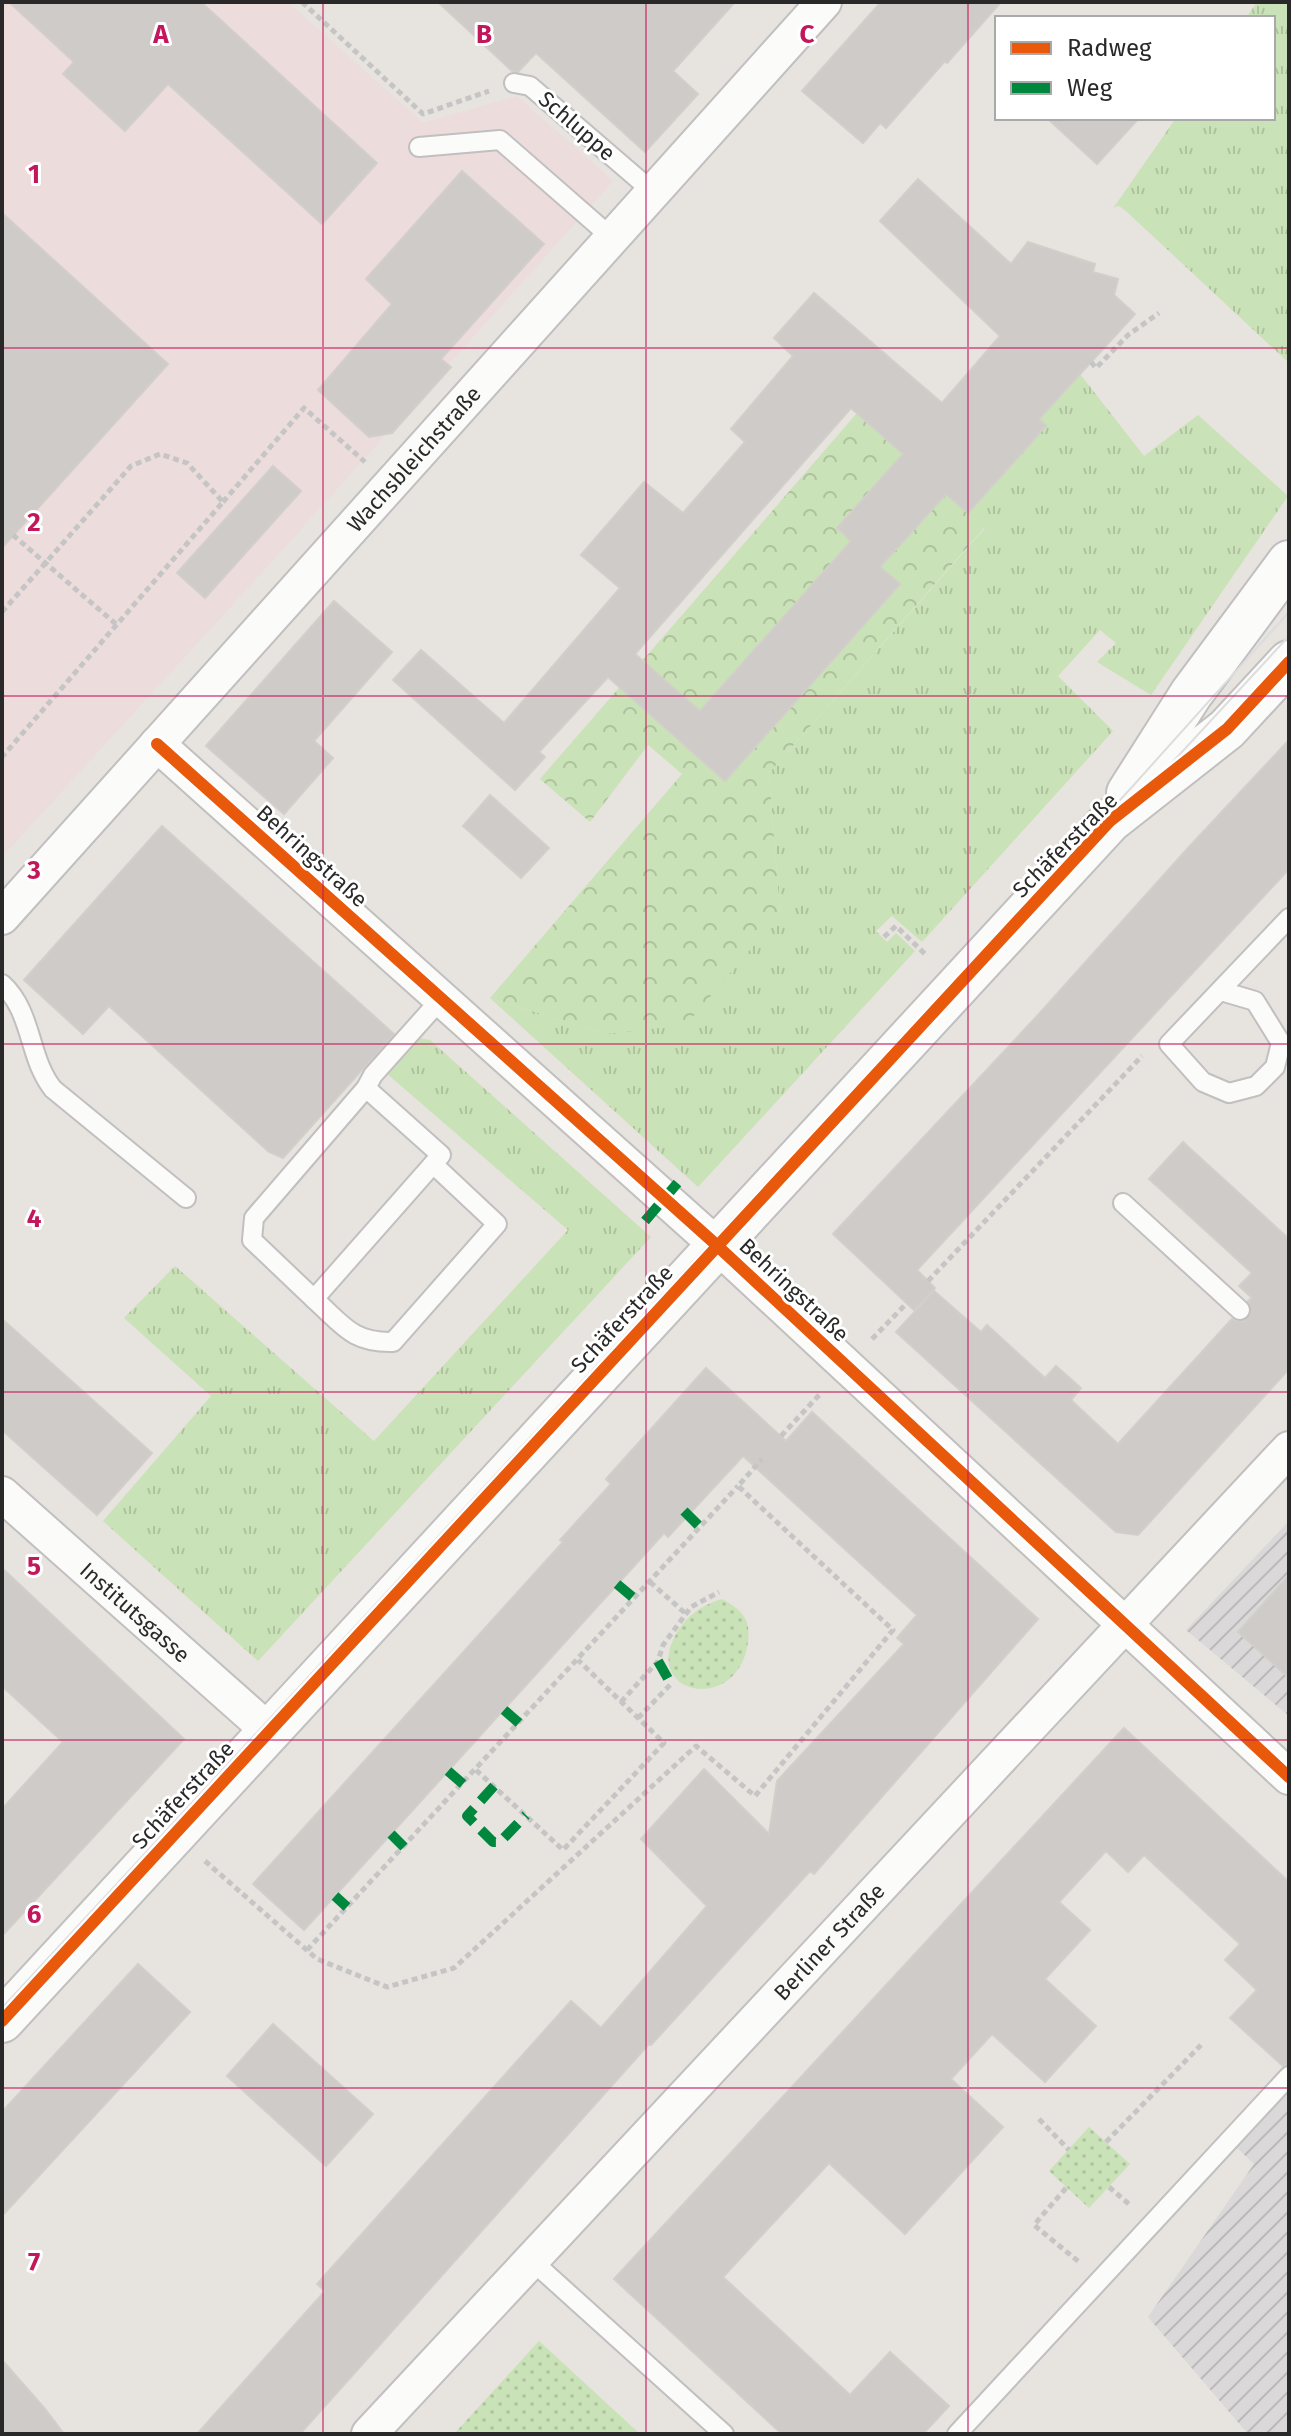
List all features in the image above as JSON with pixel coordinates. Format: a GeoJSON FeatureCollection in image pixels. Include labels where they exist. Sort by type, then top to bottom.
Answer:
{"type":"FeatureCollection","features":[{"type":"Feature","properties":{"kind":"street","name":"Wachsbleichstraße"},"geometry":{"type":"LineString","coordinates":[[2,917],[824,2]]}},
{"type":"Feature","properties":{"kind":"street","name":"Schäferstraße"},"geometry":{"type":"LineString","coordinates":[[1110,821],[1191,694],[1289,562]]}},
{"type":"Feature","properties":{"kind":"street","name":"Schäferstraße"},"geometry":{"type":"LineString","coordinates":[[4,2014],[1110,821],[1227,729],[1289,662]]}},
{"type":"Feature","properties":{"kind":"street","name":"Behringstraße"},"geometry":{"type":"LineString","coordinates":[[157,744],[717,1246],[1289,1777]]}},
{"type":"Feature","properties":{"kind":"street","name":"Berliner Straße"},"geometry":{"type":"LineString","coordinates":[[369,2434],[1289,1449]]}},
{"type":"Feature","properties":{"kind":"street","name":"Institutsgasse"},"geometry":{"type":"LineString","coordinates":[[2,1494],[269,1731]]}},
{"type":"Feature","properties":{"kind":"lane","name":"Schluppe"},"geometry":{"type":"LineString","coordinates":[[514,83],[530,86],[652,191]]}},
{"type":"Feature","properties":{"kind":"lane"},"geometry":{"type":"LineString","coordinates":[[419,147],[500,140],[611,237]]}},
{"type":"Feature","properties":{"kind":"lane"},"geometry":{"type":"LineString","coordinates":[[1221,991],[1255,1001],[1281,1043],[1275,1067],[1256,1086],[1229,1093],[1203,1082],[1169,1044],[1289,918]]}},
{"type":"Feature","properties":{"kind":"lane"},"geometry":{"type":"LineString","coordinates":[[2,984],[22,1009],[43,1076],[53,1089],[186,1198]]}},
{"type":"Feature","properties":{"kind":"lane"},"geometry":{"type":"LineString","coordinates":[[433,1164],[497,1224],[393,1342],[373,1343],[355,1336],[252,1240],[254,1218],[441,999]]}},
{"type":"Feature","properties":{"kind":"lane"},"geometry":{"type":"LineString","coordinates":[[314,1299],[441,1155],[366,1088]]}},
{"type":"Feature","properties":{"kind":"lane"},"geometry":{"type":"LineString","coordinates":[[1123,1203],[1240,1310]]}},
{"type":"Feature","properties":{"kind":"lane"},"geometry":{"type":"LineString","coordinates":[[957,2434],[1289,2076]]}},
{"type":"Feature","properties":{"kind":"lane"},"geometry":{"type":"LineString","coordinates":[[530,2259],[724,2434]]}},
{"type":"Feature","properties":{"kind":"path"},"geometry":{"type":"LineString","coordinates":[[1091,362],[1096,368],[1128,335],[1159,313]]}},
{"type":"Feature","properties":{"kind":"path"},"geometry":{"type":"LineString","coordinates":[[2,757],[304,408],[390,484]]}},
{"type":"Feature","properties":{"kind":"path"},"geometry":{"type":"LineString","coordinates":[[2,612],[131,466],[160,454],[187,463],[223,502]]}},
{"type":"Feature","properties":{"kind":"path"},"geometry":{"type":"LineString","coordinates":[[13,535],[117,625]]}},
{"type":"Feature","properties":{"kind":"path"},"geometry":{"type":"LineString","coordinates":[[884,937],[896,926],[925,954]]}},
{"type":"Feature","properties":{"kind":"path"},"geometry":{"type":"LineString","coordinates":[[928,1281],[1147,1051],[1169,1044]]}},
{"type":"Feature","properties":{"kind":"path"},"geometry":{"type":"LineString","coordinates":[[781,1436],[907,1303]]}},
{"type":"Feature","properties":{"kind":"path"},"geometry":{"type":"LineString","coordinates":[[307,1950],[762,1459]]}},
{"type":"Feature","properties":{"kind":"path"},"geometry":{"type":"LineString","coordinates":[[207,1863],[317,1959],[387,1987],[454,1968],[696,1746],[755,1796],[893,1630],[738,1486]]}},
{"type":"Feature","properties":{"kind":"path"},"geometry":{"type":"LineString","coordinates":[[650,1582],[685,1613]]}},
{"type":"Feature","properties":{"kind":"path"},"geometry":{"type":"LineString","coordinates":[[621,1702],[658,1661],[663,1645],[685,1613],[719,1592]]}},
{"type":"Feature","properties":{"kind":"path"},"geometry":{"type":"LineString","coordinates":[[476,1770],[563,1850],[664,1743],[578,1660]]}},
{"type":"Feature","properties":{"kind":"path"},"geometry":{"type":"LineString","coordinates":[[638,1718],[671,1684]]}},
{"type":"Feature","properties":{"kind":"path"},"geometry":{"type":"LineString","coordinates":[[1106,2142],[1201,2045]]}},
{"type":"Feature","properties":{"kind":"path"},"geometry":{"type":"LineString","coordinates":[[1039,2119],[1069,2150]]}},
{"type":"Feature","properties":{"kind":"path"},"geometry":{"type":"LineString","coordinates":[[1066,2188],[1034,2225],[1100,2280]]}},
{"type":"Feature","properties":{"kind":"shaded area"},"geometry":{"type":"Polygon","coordinates":[[[2,2],[288,2],[423,123],[517,96],[613,181],[2,857],[2,2]]]}},
{"type":"Feature","properties":{"kind":"shaded area"},"geometry":{"type":"Polygon","coordinates":[[[1289,1521],[1289,1716],[1186,1630],[1289,1521]]]}},
{"type":"Feature","properties":{"kind":"shaded area"},"geometry":{"type":"Polygon","coordinates":[[[1289,2092],[1289,2434],[1248,2434],[1148,2317],[1254,2164],[1237,2148],[1289,2092]]]}},
{"type":"Feature","properties":{"kind":"green space"},"geometry":{"type":"Polygon","coordinates":[[[1257,2],[1289,2],[1289,363],[1127,212],[1119,206],[1114,207],[1175,120],[1275,120],[1275,16],[1247,16],[1257,2]]]}},
{"type":"Feature","properties":{"kind":"green space"},"geometry":{"type":"Polygon","coordinates":[[[1080,374],[1144,456],[1198,415],[1288,496],[1151,695],[1097,662],[1116,643],[1100,630],[1058,676],[1113,731],[922,942],[892,916],[876,931],[887,942],[896,933],[915,951],[698,1187],[490,998],[606,1034],[780,914],[769,773],[985,528],[968,513],[1046,426],[1039,419],[1080,374]]]}},
{"type":"Feature","properties":{"kind":"green space"},"geometry":{"type":"Polygon","coordinates":[[[857,413],[985,527],[769,773],[780,914],[686,1025],[606,1034],[490,998],[682,774],[648,745],[590,822],[540,779],[857,413]]]}},
{"type":"Feature","properties":{"kind":"green space"},"geometry":{"type":"Polygon","coordinates":[[[394,1034],[430,1040],[651,1237],[258,1661],[103,1521],[211,1396],[124,1318],[175,1266],[374,1441],[568,1230],[371,1060],[394,1034]]]}},
{"type":"Feature","properties":{"kind":"green space"},"geometry":{"type":"Polygon","coordinates":[[[722,1599],[740,1611],[748,1627],[748,1642],[741,1665],[728,1680],[712,1688],[696,1688],[681,1683],[672,1672],[669,1656],[675,1636],[694,1613],[722,1599]]]}},
{"type":"Feature","properties":{"kind":"green space"},"geometry":{"type":"Polygon","coordinates":[[[1089,2127],[1130,2164],[1089,2208],[1049,2171],[1089,2127]]]}},
{"type":"Feature","properties":{"kind":"green space"},"geometry":{"type":"Polygon","coordinates":[[[539,2341],[640,2434],[454,2434],[539,2341]]]}},
{"type":"Feature","properties":{"kind":"building"},"geometry":{"type":"Polygon","coordinates":[[[9,2],[201,2],[377,163],[322,224],[168,84],[125,131],[63,74],[74,62],[9,2]]]}},
{"type":"Feature","properties":{"kind":"building"},"geometry":{"type":"Polygon","coordinates":[[[438,2],[735,2],[673,71],[698,94],[645,152],[536,53],[518,72],[512,71],[438,2]]]}},
{"type":"Feature","properties":{"kind":"building"},"geometry":{"type":"Polygon","coordinates":[[[881,2],[1001,2],[886,128],[880,123],[863,143],[802,91],[881,2]]]}},
{"type":"Feature","properties":{"kind":"building"},"geometry":{"type":"Polygon","coordinates":[[[1049,120],[1137,120],[1097,164],[1049,120]]]}},
{"type":"Feature","properties":{"kind":"building"},"geometry":{"type":"Polygon","coordinates":[[[462,171],[544,244],[441,359],[451,367],[392,433],[369,437],[318,390],[392,304],[366,279],[462,171]]]}},
{"type":"Feature","properties":{"kind":"building"},"geometry":{"type":"Polygon","coordinates":[[[918,179],[1011,264],[1028,242],[1095,264],[1093,272],[1118,279],[1114,295],[1135,314],[1039,419],[1046,426],[968,513],[946,494],[880,567],[900,584],[725,781],[608,677],[539,752],[545,757],[515,790],[393,680],[421,650],[504,723],[620,588],[581,555],[644,482],[683,513],[745,442],[731,429],[793,356],[774,338],[814,293],[942,403],[1000,336],[880,221],[918,179]],[[851,408],[635,654],[700,711],[851,541],[837,528],[903,454],[851,408]]]}},
{"type":"Feature","properties":{"kind":"building"},"geometry":{"type":"Polygon","coordinates":[[[2,213],[168,364],[2,548],[2,213]]]}},
{"type":"Feature","properties":{"kind":"building"},"geometry":{"type":"Polygon","coordinates":[[[273,466],[301,491],[205,598],[177,573],[273,466]]]}},
{"type":"Feature","properties":{"kind":"building"},"geometry":{"type":"Polygon","coordinates":[[[334,601],[392,652],[314,741],[333,758],[284,814],[206,746],[334,601]]]}},
{"type":"Feature","properties":{"kind":"building"},"geometry":{"type":"Polygon","coordinates":[[[1289,740],[1289,869],[917,1270],[935,1288],[914,1310],[833,1234],[1289,740]]]}},
{"type":"Feature","properties":{"kind":"building"},"geometry":{"type":"Polygon","coordinates":[[[490,795],[549,848],[521,878],[463,826],[490,795]]]}},
{"type":"Feature","properties":{"kind":"building"},"geometry":{"type":"Polygon","coordinates":[[[162,826],[394,1034],[283,1158],[269,1152],[109,1006],[83,1034],[24,980],[162,826]]]}},
{"type":"Feature","properties":{"kind":"building"},"geometry":{"type":"Polygon","coordinates":[[[1183,1142],[1289,1239],[1289,1369],[1138,1535],[1116,1532],[896,1332],[934,1291],[981,1332],[987,1325],[1045,1378],[1056,1366],[1081,1388],[1071,1400],[1118,1444],[1232,1319],[1243,1322],[1251,1313],[1248,1301],[1252,1298],[1239,1286],[1252,1273],[1149,1179],[1183,1142]]]}},
{"type":"Feature","properties":{"kind":"building"},"geometry":{"type":"Polygon","coordinates":[[[2,1319],[152,1453],[97,1515],[2,1430],[2,1319]]]}},
{"type":"Feature","properties":{"kind":"building"},"geometry":{"type":"Polygon","coordinates":[[[706,1368],[786,1441],[812,1412],[1038,1619],[814,1874],[810,1871],[649,2044],[300,2434],[197,2434],[325,2291],[317,2284],[571,2001],[601,2028],[707,1906],[641,1839],[704,1769],[769,1834],[777,1781],[904,1644],[897,1638],[917,1615],[743,1456],[668,1537],[664,1533],[304,1930],[253,1884],[563,1542],[560,1540],[611,1484],[606,1479],[706,1368]]]}},
{"type":"Feature","properties":{"kind":"building"},"geometry":{"type":"Polygon","coordinates":[[[2,1568],[184,1739],[2,1936],[2,1809],[63,1742],[2,1686],[2,1568]]]}},
{"type":"Feature","properties":{"kind":"building"},"geometry":{"type":"Polygon","coordinates":[[[1289,1575],[1289,1678],[1238,1632],[1289,1575]]]}},
{"type":"Feature","properties":{"kind":"building"},"geometry":{"type":"Polygon","coordinates":[[[1124,1728],[1289,1882],[1289,2064],[1283,2066],[1230,2018],[1257,1990],[1225,1960],[1240,1944],[1144,1855],[1128,1872],[1106,1851],[1059,1902],[1090,1930],[1045,1979],[1096,2026],[1045,2082],[992,2034],[951,2079],[1003,2127],[905,2234],[829,2163],[723,2277],[850,2395],[890,2352],[949,2406],[923,2434],[782,2434],[614,2279],[1124,1728]]]}},
{"type":"Feature","properties":{"kind":"building"},"geometry":{"type":"Polygon","coordinates":[[[138,1964],[190,2012],[2,2216],[2,2112],[138,1964]]]}},
{"type":"Feature","properties":{"kind":"building"},"geometry":{"type":"Polygon","coordinates":[[[273,2024],[373,2114],[326,2166],[227,2076],[273,2024]]]}},
{"type":"Feature","properties":{"kind":"building"},"geometry":{"type":"Polygon","coordinates":[[[2,2360],[45,2409],[64,2434],[2,2434],[2,2360]]]}},
{"type":"Feature","properties":{"kind":"tram line"},"geometry":{"type":"LineString","coordinates":[[2,2008],[1132,787],[1289,612]]}},
{"type":"Feature","properties":{"kind":"tram line"},"geometry":{"type":"LineString","coordinates":[[2,2030],[1289,636]]}},
{"type":"Feature","properties":{"kind":"marked path"},"geometry":{"type":"LineString","coordinates":[[645,1221],[680,1180]]}},
{"type":"Feature","properties":{"kind":"marked path"},"geometry":{"type":"LineString","coordinates":[[684,1511],[701,1528]]}},
{"type":"Feature","properties":{"kind":"marked path"},"geometry":{"type":"LineString","coordinates":[[617,1584],[635,1599]]}},
{"type":"Feature","properties":{"kind":"marked path"},"geometry":{"type":"LineString","coordinates":[[658,1661],[671,1684]]}},
{"type":"Feature","properties":{"kind":"marked path"},"geometry":{"type":"LineString","coordinates":[[504,1710],[519,1723]]}},
{"type":"Feature","properties":{"kind":"marked path"},"geometry":{"type":"LineString","coordinates":[[448,1771],[463,1784]]}},
{"type":"Feature","properties":{"kind":"marked path"},"geometry":{"type":"LineString","coordinates":[[494,1786],[467,1816],[493,1842],[500,1842],[526,1815]]}},
{"type":"Feature","properties":{"kind":"marked path"},"geometry":{"type":"LineString","coordinates":[[391,1834],[404,1847]]}},
{"type":"Feature","properties":{"kind":"marked path"},"geometry":{"type":"LineString","coordinates":[[335,1896],[347,1907]]}},
{"type":"Feature","properties":{"kind":"cycle path"},"geometry":{"type":"LineString","coordinates":[[2,2021],[1110,821],[1227,729],[1289,662]]}},
{"type":"Feature","properties":{"kind":"cycle path"},"geometry":{"type":"LineString","coordinates":[[157,744],[711,1240],[1289,1777]]}}]}
